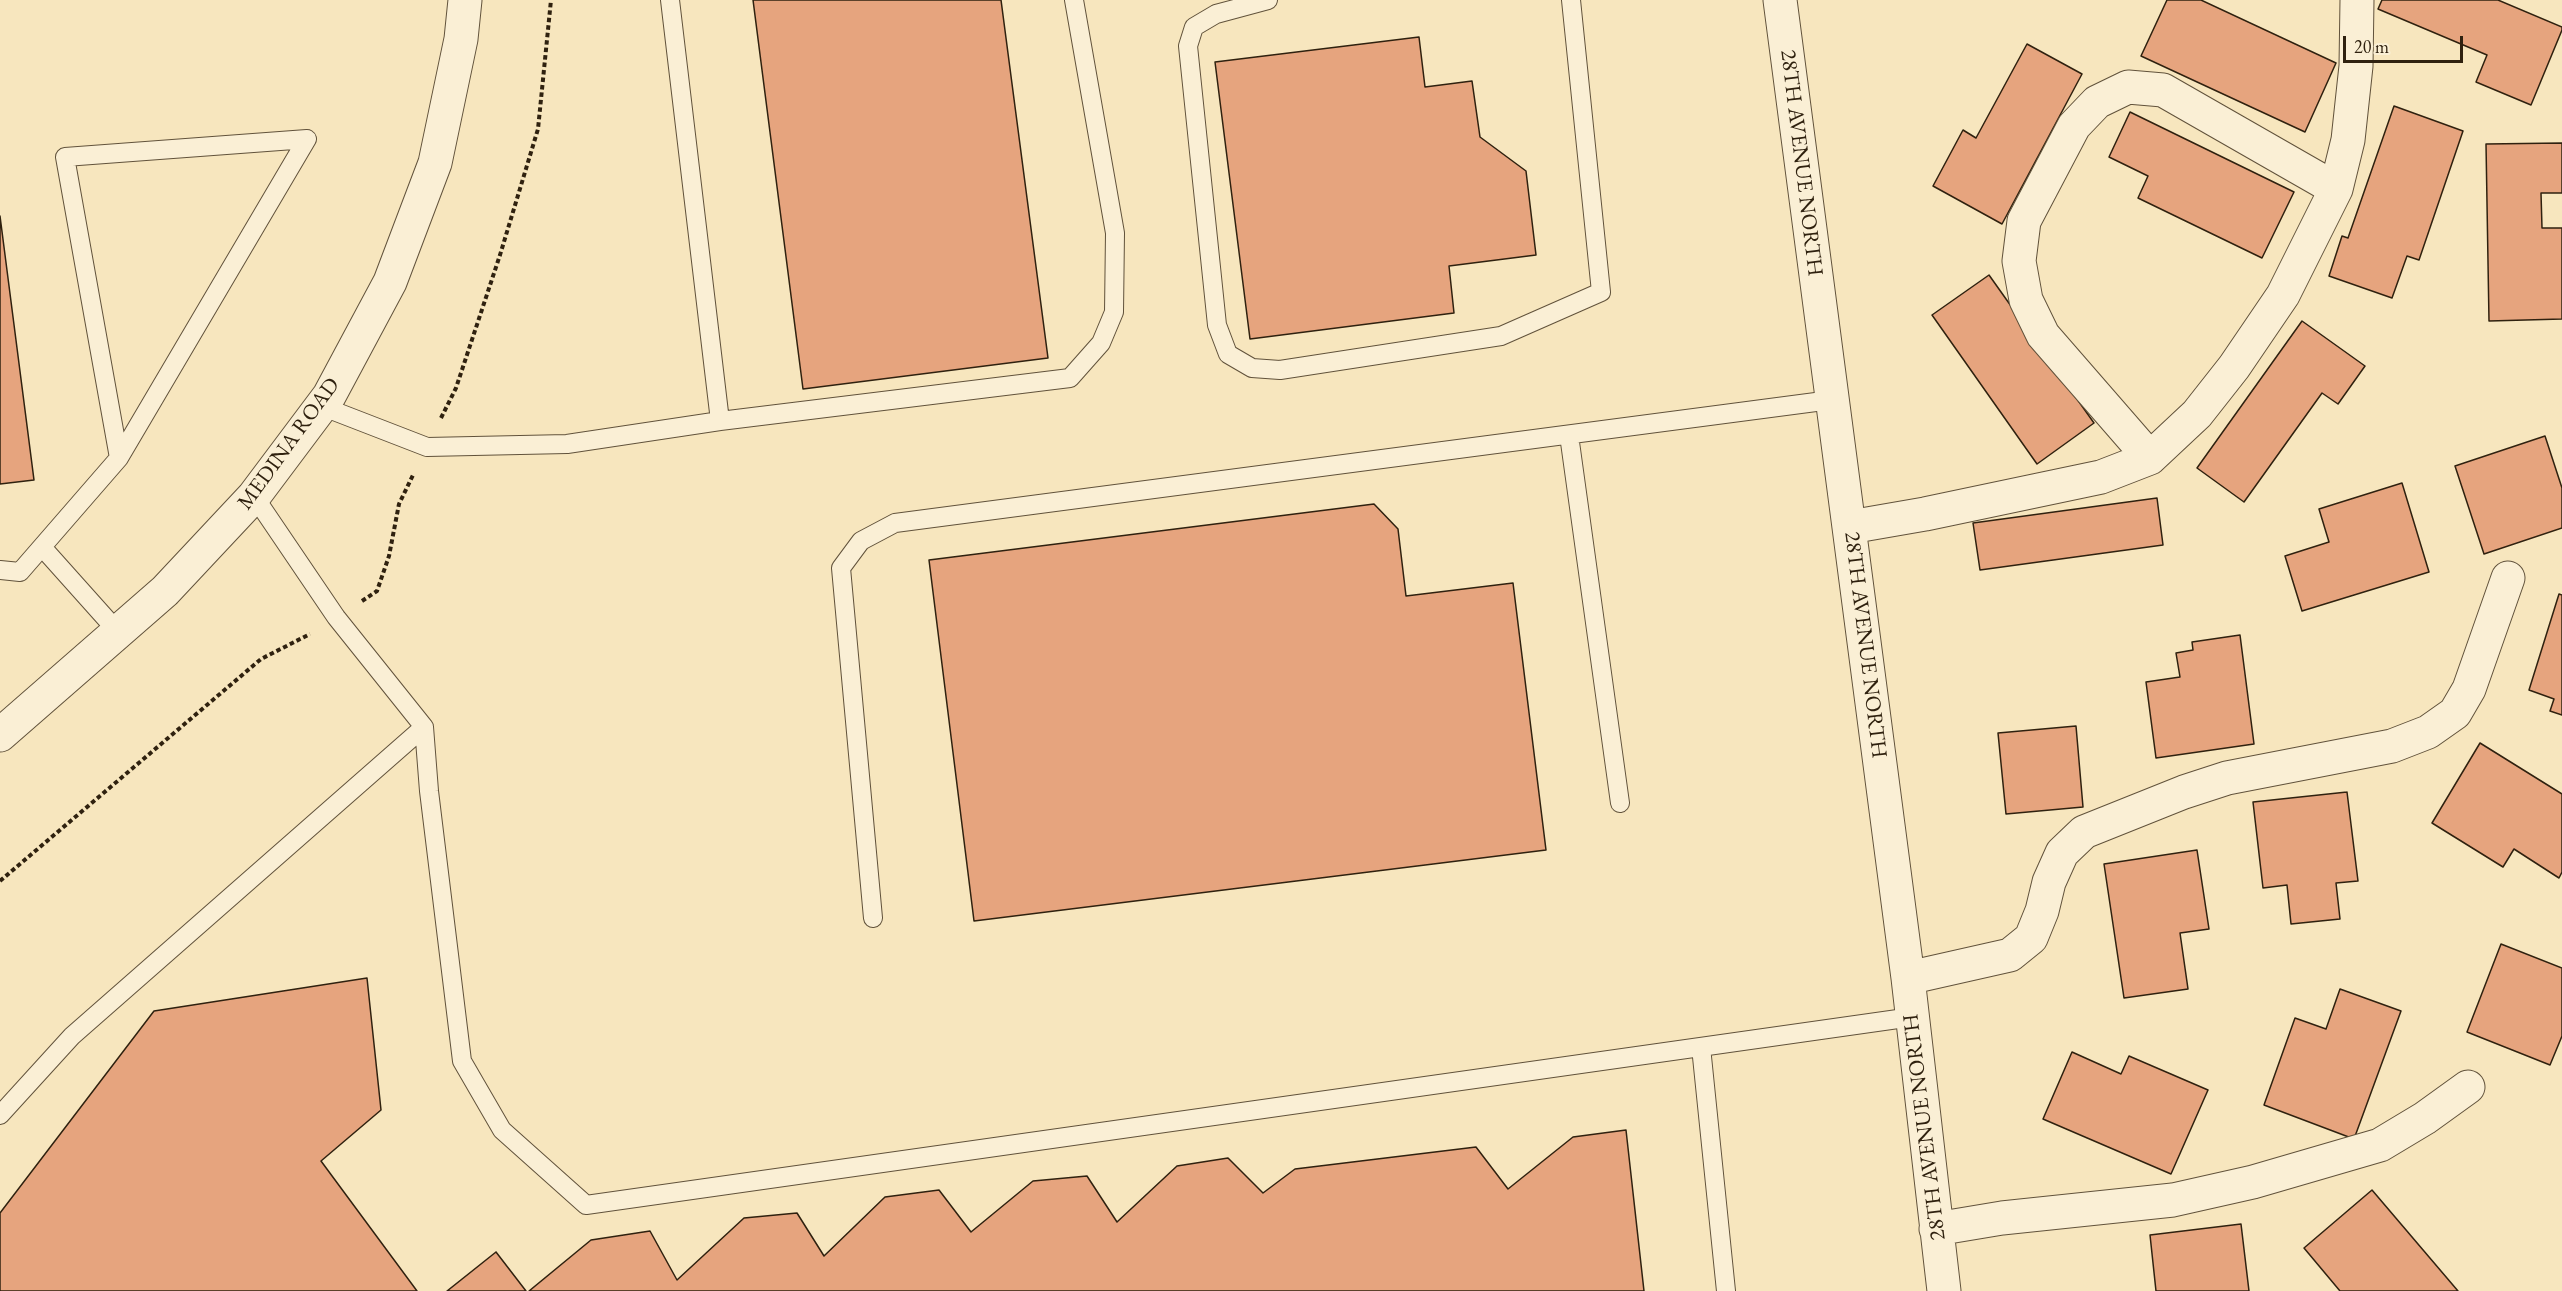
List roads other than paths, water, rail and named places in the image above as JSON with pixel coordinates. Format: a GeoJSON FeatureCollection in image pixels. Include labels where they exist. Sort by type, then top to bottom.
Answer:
{"type":"FeatureCollection","features":[{"type":"Feature","properties":{"kind":"street","name":"MEDINA ROAD"},"geometry":{"type":"LineString","coordinates":[[0,735],[165,591],[254,496],[321,406],[390,282],[435,163],[461,39],[465,0]]}},
{"type":"Feature","properties":{"kind":"street","name":"28TH AVENUE NORTH"},"geometry":{"type":"LineString","coordinates":[[1780,0],[1908,978],[1944,1291]]}},
{"type":"Feature","properties":{"kind":"street"},"geometry":{"type":"LineString","coordinates":[[1850,527],[1925,514],[2101,477],[2150,458],[2197,414],[2234,367],[2283,295],[2336,189],[2349,129],[2356,66],[2357,0]]}},
{"type":"Feature","properties":{"kind":"street"},"geometry":{"type":"LineString","coordinates":[[2150,458],[2043,335],[2026,300],[2019,261],[2024,220],[2074,126],[2097,102],[2128,87],[2163,90],[2336,189]]}},
{"type":"Feature","properties":{"kind":"street"},"geometry":{"type":"LineString","coordinates":[[1908,978],[1999,958],[2017,950],[2031,938],[2042,911],[2049,882],[2062,853],[2084,832],[2184,792],[2228,778],[2392,747],[2428,732],[2455,713],[2469,689],[2508,578]]}},
{"type":"Feature","properties":{"kind":"street"},"geometry":{"type":"LineString","coordinates":[[1936,1229],[2002,1218],[2173,1200],[2253,1182],[2380,1145],[2425,1118],[2468,1087]]}},
{"type":"Feature","properties":{"kind":"lane"},"geometry":{"type":"LineString","coordinates":[[670,0],[720,421]]}},
{"type":"Feature","properties":{"kind":"lane"},"geometry":{"type":"LineString","coordinates":[[321,406],[427,447],[567,444],[720,421],[1070,378],[1101,343],[1114,312],[1115,233],[1074,0]]}},
{"type":"Feature","properties":{"kind":"lane"},"geometry":{"type":"LineString","coordinates":[[1268,0],[1216,14],[1194,27],[1188,46],[1217,325],[1228,354],[1252,368],[1280,370],[1501,336],[1601,292],[1571,0]]}},
{"type":"Feature","properties":{"kind":"lane"},"geometry":{"type":"LineString","coordinates":[[0,570],[20,573],[119,458],[308,139],[65,157],[119,458]]}},
{"type":"Feature","properties":{"kind":"lane"},"geometry":{"type":"LineString","coordinates":[[873,918],[841,568],[861,541],[895,523],[1831,400]]}},
{"type":"Feature","properties":{"kind":"lane"},"geometry":{"type":"LineString","coordinates":[[1569,435],[1620,804]]}},
{"type":"Feature","properties":{"kind":"lane"},"geometry":{"type":"LineString","coordinates":[[254,496],[336,617],[424,727],[429,791],[462,1061],[502,1130],[586,1205],[1912,1017]]}},
{"type":"Feature","properties":{"kind":"lane"},"geometry":{"type":"LineString","coordinates":[[42,547],[118,632]]}},
{"type":"Feature","properties":{"kind":"lane"},"geometry":{"type":"LineString","coordinates":[[0,1115],[72,1036],[424,727]]}},
{"type":"Feature","properties":{"kind":"lane"},"geometry":{"type":"LineString","coordinates":[[1701,1047],[1726,1291]]}}]}
